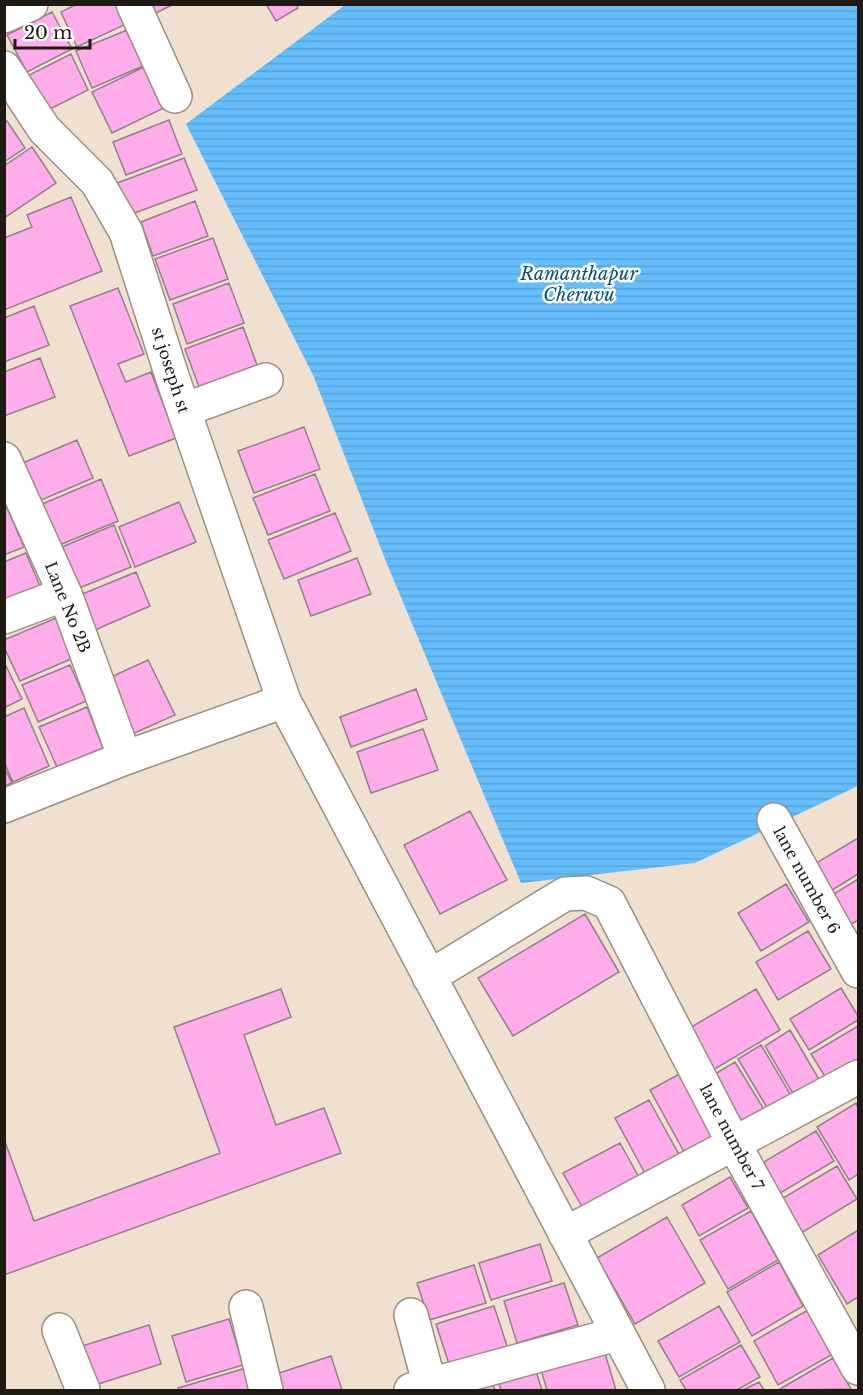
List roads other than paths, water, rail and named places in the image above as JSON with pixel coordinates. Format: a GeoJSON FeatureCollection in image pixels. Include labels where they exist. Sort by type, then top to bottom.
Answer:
{"type":"FeatureCollection","features":[{"type":"Feature","properties":{"kind":"street"},"geometry":{"type":"LineString","coordinates":[[4,16],[31,4]]}},
{"type":"Feature","properties":{"kind":"street"},"geometry":{"type":"LineString","coordinates":[[133,4],[175,96]]}},
{"type":"Feature","properties":{"kind":"street","name":"st joseph st"},"geometry":{"type":"LineString","coordinates":[[4,68],[44,129],[97,182],[126,232],[184,410],[284,701],[648,1390]]}},
{"type":"Feature","properties":{"kind":"street"},"geometry":{"type":"LineString","coordinates":[[184,410],[267,380]]}},
{"type":"Feature","properties":{"kind":"street","name":"Lane No 2B"},"geometry":{"type":"LineString","coordinates":[[4,459],[65,594],[125,758]]}},
{"type":"Feature","properties":{"kind":"street"},"geometry":{"type":"LineString","coordinates":[[4,616],[65,594]]}},
{"type":"Feature","properties":{"kind":"street"},"geometry":{"type":"LineString","coordinates":[[4,806],[125,758],[284,701]]}},
{"type":"Feature","properties":{"kind":"street","name":"lane number 6"},"geometry":{"type":"LineString","coordinates":[[774,820],[858,971]]}},
{"type":"Feature","properties":{"kind":"street","name":"lane number 7"},"geometry":{"type":"LineString","coordinates":[[429,976],[565,894],[586,893],[609,903],[734,1144],[858,1368]]}},
{"type":"Feature","properties":{"kind":"street"},"geometry":{"type":"LineString","coordinates":[[565,1234],[858,1077]]}},
{"type":"Feature","properties":{"kind":"street"},"geometry":{"type":"LineString","coordinates":[[246,1307],[266,1390]]}},
{"type":"Feature","properties":{"kind":"street"},"geometry":{"type":"LineString","coordinates":[[411,1315],[424,1389],[617,1334]]}},
{"type":"Feature","properties":{"kind":"street"},"geometry":{"type":"LineString","coordinates":[[59,1330],[83,1390]]}},
{"type":"Feature","properties":{"kind":"water","name":"Ramanthapur Cheruvu"},"geometry":{"type":"Polygon","coordinates":[[[345,5],[858,5],[858,786],[695,863],[521,883],[387,564],[313,375],[186,124],[345,5]]]}}]}
